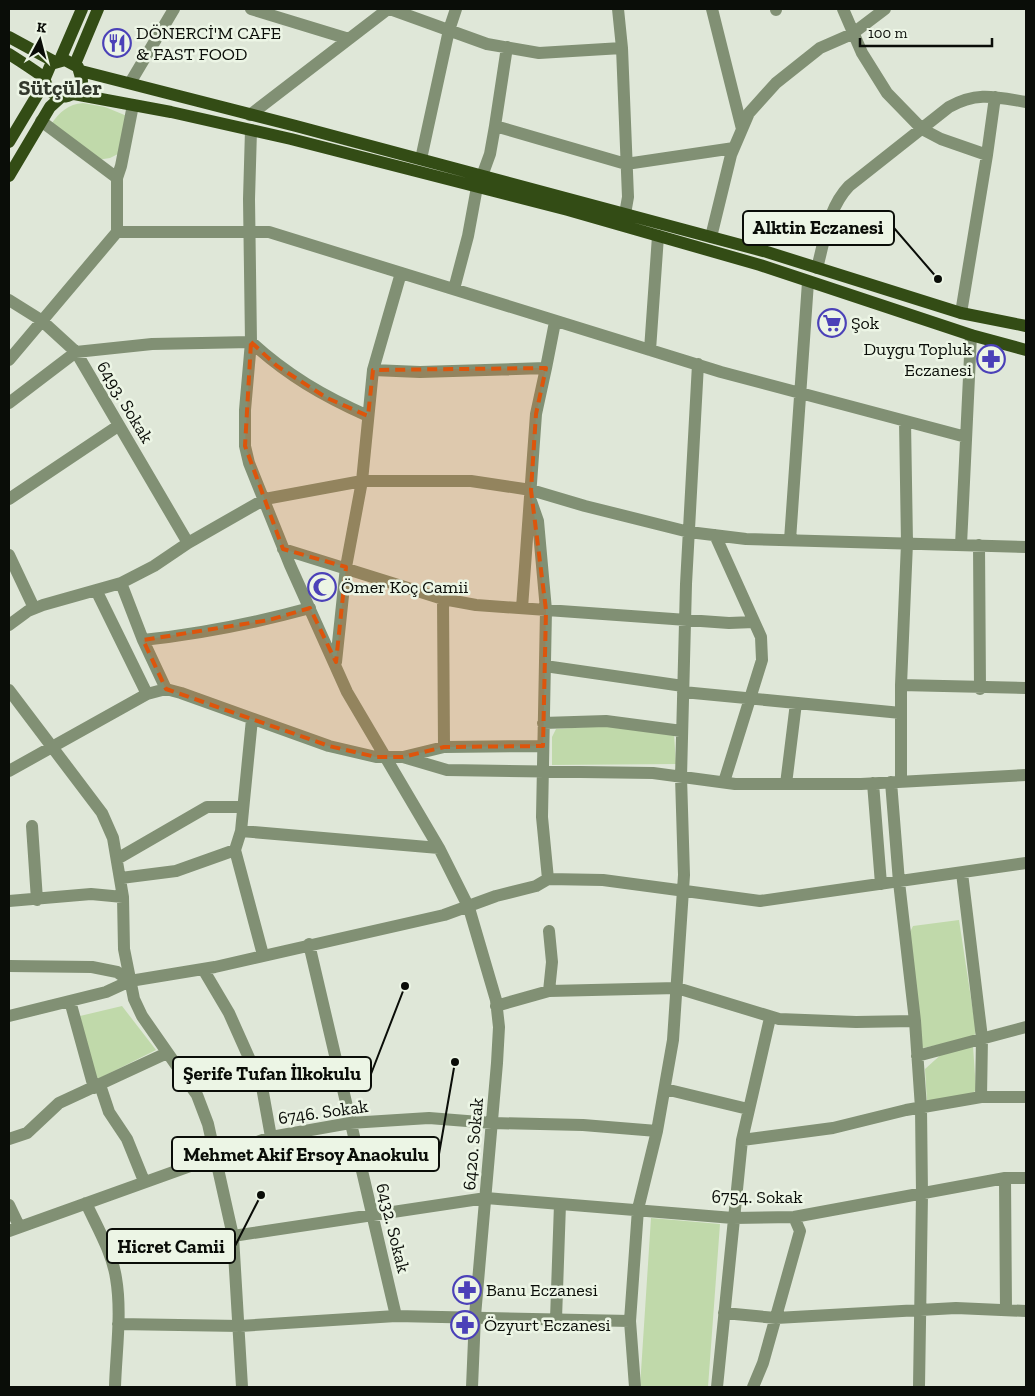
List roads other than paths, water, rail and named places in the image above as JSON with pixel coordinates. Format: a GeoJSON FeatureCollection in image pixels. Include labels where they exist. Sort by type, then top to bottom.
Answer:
{"type":"FeatureCollection","features":[{"type":"Feature","properties":{"kind":"main road"},"geometry":{"type":"LineString","coordinates":[[9,142],[45,80],[48,68],[58,61],[82,9]]}},
{"type":"Feature","properties":{"kind":"main road"},"geometry":{"type":"LineString","coordinates":[[74,94],[80,86],[78,67],[98,9]]}},
{"type":"Feature","properties":{"kind":"main road"},"geometry":{"type":"LineString","coordinates":[[9,38],[58,61],[172,96],[421,160],[479,181],[808,282],[971,335],[1026,350]]}},
{"type":"Feature","properties":{"kind":"main road"},"geometry":{"type":"LineString","coordinates":[[9,54],[45,80],[52,93],[61,97],[74,94],[132,105],[625,214],[817,268],[961,313],[1026,326]]}},
{"type":"Feature","properties":{"kind":"main road"},"geometry":{"type":"LineString","coordinates":[[9,176],[42,121],[61,97]]}},
{"type":"Feature","properties":{"kind":"street"},"geometry":{"type":"LineString","coordinates":[[130,83],[174,9]]}},
{"type":"Feature","properties":{"kind":"street"},"geometry":{"type":"LineString","coordinates":[[250,9],[349,39]]}},
{"type":"Feature","properties":{"kind":"street"},"geometry":{"type":"LineString","coordinates":[[250,115],[389,9],[486,44],[539,53],[622,48]]}},
{"type":"Feature","properties":{"kind":"street"},"geometry":{"type":"LineString","coordinates":[[421,160],[449,30],[456,9]]}},
{"type":"Feature","properties":{"kind":"street"},"geometry":{"type":"LineString","coordinates":[[618,9],[622,48],[628,196],[625,214]]}},
{"type":"Feature","properties":{"kind":"street"},"geometry":{"type":"LineString","coordinates":[[712,9],[742,129]]}},
{"type":"Feature","properties":{"kind":"street"},"geometry":{"type":"LineString","coordinates":[[843,9],[852,34],[887,93],[922,129],[941,139],[988,155]]}},
{"type":"Feature","properties":{"kind":"street"},"geometry":{"type":"LineString","coordinates":[[711,238],[734,148],[749,113],[776,83],[820,48],[852,34],[884,9]]}},
{"type":"Feature","properties":{"kind":"street"},"geometry":{"type":"LineString","coordinates":[[454,289],[468,236],[479,181],[490,154],[507,47]]}},
{"type":"Feature","properties":{"kind":"street"},"geometry":{"type":"LineString","coordinates":[[817,268],[833,208],[838,198],[849,186],[961,100],[975,96],[1026,102]]}},
{"type":"Feature","properties":{"kind":"street"},"geometry":{"type":"LineString","coordinates":[[961,313],[988,155],[995,97]]}},
{"type":"Feature","properties":{"kind":"street"},"geometry":{"type":"LineString","coordinates":[[9,360],[117,232],[117,178],[121,166],[132,105]]}},
{"type":"Feature","properties":{"kind":"street"},"geometry":{"type":"LineString","coordinates":[[42,121],[117,178]]}},
{"type":"Feature","properties":{"kind":"street"},"geometry":{"type":"LineString","coordinates":[[495,126],[626,164],[734,148]]}},
{"type":"Feature","properties":{"kind":"street","name":"6420. Sokak"},"geometry":{"type":"LineString","coordinates":[[251,130],[249,232],[251,342],[245,410],[245,446],[249,463],[265,499],[283,549],[348,692],[384,757],[440,848],[469,908],[496,1006],[499,1027],[475,1316],[472,1387]]}},
{"type":"Feature","properties":{"kind":"street"},"geometry":{"type":"LineString","coordinates":[[117,232],[269,232],[650,350],[800,394],[966,437]]}},
{"type":"Feature","properties":{"kind":"street"},"geometry":{"type":"LineString","coordinates":[[650,350],[658,236]]}},
{"type":"Feature","properties":{"kind":"street"},"geometry":{"type":"LineString","coordinates":[[336,662],[346,567],[362,480],[373,370],[401,274]]}},
{"type":"Feature","properties":{"kind":"street"},"geometry":{"type":"LineString","coordinates":[[790,540],[808,282]]}},
{"type":"Feature","properties":{"kind":"street","name":"6493. Sokak"},"geometry":{"type":"LineString","coordinates":[[9,300],[41,320],[76,352],[188,543]]}},
{"type":"Feature","properties":{"kind":"street"},"geometry":{"type":"LineString","coordinates":[[522,608],[536,414],[555,322]]}},
{"type":"Feature","properties":{"kind":"street"},"geometry":{"type":"LineString","coordinates":[[961,545],[971,335]]}},
{"type":"Feature","properties":{"kind":"street"},"geometry":{"type":"LineString","coordinates":[[9,403],[76,352],[152,344],[251,342],[277,366],[327,398],[368,416]]}},
{"type":"Feature","properties":{"kind":"street"},"geometry":{"type":"LineString","coordinates":[[635,1387],[630,1321],[638,1209],[657,1131],[674,1040],[683,890],[681,777],[688,532],[698,364]]}},
{"type":"Feature","properties":{"kind":"street"},"geometry":{"type":"LineString","coordinates":[[373,370],[420,372],[546,368]]}},
{"type":"Feature","properties":{"kind":"street"},"geometry":{"type":"LineString","coordinates":[[905,421],[907,543],[901,713],[896,782],[899,882],[915,1021],[921,1108],[922,1194],[919,1387]]}},
{"type":"Feature","properties":{"kind":"street"},"geometry":{"type":"LineString","coordinates":[[9,499],[118,426]]}},
{"type":"Feature","properties":{"kind":"street"},"geometry":{"type":"LineString","coordinates":[[9,625],[34,608],[121,584],[265,499],[362,480],[471,481],[585,506],[688,532],[715,535],[790,540],[1026,547]]}},
{"type":"Feature","properties":{"kind":"street"},"geometry":{"type":"LineString","coordinates":[[531,495],[538,521],[546,610],[542,817],[548,879]]}},
{"type":"Feature","properties":{"kind":"street"},"geometry":{"type":"LineString","coordinates":[[715,535],[761,637],[762,660],[724,782]]}},
{"type":"Feature","properties":{"kind":"street"},"geometry":{"type":"LineString","coordinates":[[979,546],[980,689]]}},
{"type":"Feature","properties":{"kind":"street"},"geometry":{"type":"LineString","coordinates":[[283,549],[346,567],[443,599],[476,605],[729,623],[754,622]]}},
{"type":"Feature","properties":{"kind":"street"},"geometry":{"type":"LineString","coordinates":[[9,555],[34,608]]}},
{"type":"Feature","properties":{"kind":"street"},"geometry":{"type":"LineString","coordinates":[[121,584],[143,640],[166,689]]}},
{"type":"Feature","properties":{"kind":"street"},"geometry":{"type":"LineString","coordinates":[[96,590],[147,694]]}},
{"type":"Feature","properties":{"kind":"street"},"geometry":{"type":"LineString","coordinates":[[443,599],[444,747]]}},
{"type":"Feature","properties":{"kind":"street"},"geometry":{"type":"LineString","coordinates":[[143,640],[186,635],[269,620],[310,608]]}},
{"type":"Feature","properties":{"kind":"street"},"geometry":{"type":"LineString","coordinates":[[545,666],[751,699],[901,713]]}},
{"type":"Feature","properties":{"kind":"street"},"geometry":{"type":"LineString","coordinates":[[901,685],[980,689],[1026,688]]}},
{"type":"Feature","properties":{"kind":"street"},"geometry":{"type":"LineString","coordinates":[[9,770],[147,694],[166,689],[353,753],[384,757],[403,756],[444,747],[543,746]]}},
{"type":"Feature","properties":{"kind":"street"},"geometry":{"type":"LineString","coordinates":[[9,690],[102,813],[113,838],[121,878],[124,949],[130,981],[142,1016],[197,1095],[208,1124],[216,1158],[233,1236],[240,1326],[242,1387]]}},
{"type":"Feature","properties":{"kind":"street"},"geometry":{"type":"LineString","coordinates":[[786,784],[796,703]]}},
{"type":"Feature","properties":{"kind":"street"},"geometry":{"type":"LineString","coordinates":[[252,719],[243,807],[236,850],[263,955]]}},
{"type":"Feature","properties":{"kind":"street"},"geometry":{"type":"LineString","coordinates":[[543,723],[606,721],[682,731]]}},
{"type":"Feature","properties":{"kind":"street"},"geometry":{"type":"LineString","coordinates":[[403,756],[447,770],[653,773],[724,782],[786,784],[873,783],[1026,775]]}},
{"type":"Feature","properties":{"kind":"street"},"geometry":{"type":"LineString","coordinates":[[873,783],[881,884]]}},
{"type":"Feature","properties":{"kind":"street"},"geometry":{"type":"LineString","coordinates":[[118,859],[207,807],[243,807]]}},
{"type":"Feature","properties":{"kind":"street"},"geometry":{"type":"LineString","coordinates":[[32,826],[37,900]]}},
{"type":"Feature","properties":{"kind":"street"},"geometry":{"type":"LineString","coordinates":[[240,831],[440,848]]}},
{"type":"Feature","properties":{"kind":"street"},"geometry":{"type":"LineString","coordinates":[[121,878],[176,871],[236,850]]}},
{"type":"Feature","properties":{"kind":"street"},"geometry":{"type":"LineString","coordinates":[[9,1016],[106,992],[130,981],[203,969],[444,915],[469,908],[496,896],[536,886],[548,879],[602,880],[760,901],[1026,863]]}},
{"type":"Feature","properties":{"kind":"street"},"geometry":{"type":"LineString","coordinates":[[962,873],[982,1038],[981,1097]]}},
{"type":"Feature","properties":{"kind":"street"},"geometry":{"type":"LineString","coordinates":[[9,901],[91,894],[123,897]]}},
{"type":"Feature","properties":{"kind":"street"},"geometry":{"type":"LineString","coordinates":[[549,931],[552,962],[550,991]]}},
{"type":"Feature","properties":{"kind":"street","name":"6432. Sokak"},"geometry":{"type":"LineString","coordinates":[[308,944],[396,1316]]}},
{"type":"Feature","properties":{"kind":"street"},"geometry":{"type":"LineString","coordinates":[[9,966],[92,967],[117,972],[130,981]]}},
{"type":"Feature","properties":{"kind":"street"},"geometry":{"type":"LineString","coordinates":[[203,969],[229,1013],[262,1087],[271,1137]]}},
{"type":"Feature","properties":{"kind":"street"},"geometry":{"type":"LineString","coordinates":[[496,1006],[550,991],[677,988],[743,1007],[770,1018],[856,1022],[915,1021]]}},
{"type":"Feature","properties":{"kind":"street"},"geometry":{"type":"LineString","coordinates":[[70,1001],[97,1086],[109,1112],[127,1139],[144,1181]]}},
{"type":"Feature","properties":{"kind":"street"},"geometry":{"type":"LineString","coordinates":[[717,1387],[742,1140],[770,1018]]}},
{"type":"Feature","properties":{"kind":"street"},"geometry":{"type":"LineString","coordinates":[[917,1056],[1026,1027]]}},
{"type":"Feature","properties":{"kind":"street"},"geometry":{"type":"LineString","coordinates":[[9,1139],[27,1133],[59,1103],[167,1053]]}},
{"type":"Feature","properties":{"kind":"street"},"geometry":{"type":"LineString","coordinates":[[665,1089],[748,1109]]}},
{"type":"Feature","properties":{"kind":"street"},"geometry":{"type":"LineString","coordinates":[[742,1140],[833,1128],[921,1108],[981,1097],[1026,1096]]}},
{"type":"Feature","properties":{"kind":"street","name":"6746. Sokak"},"geometry":{"type":"LineString","coordinates":[[14,1228],[271,1137],[350,1123],[429,1118],[492,1123],[583,1125],[657,1131]]}},
{"type":"Feature","properties":{"kind":"street"},"geometry":{"type":"LineString","coordinates":[[1005,1178],[1006,1310]]}},
{"type":"Feature","properties":{"kind":"street","name":"6754. Sokak"},"geometry":{"type":"LineString","coordinates":[[233,1236],[486,1198],[733,1218],[794,1217],[1005,1178],[1026,1178]]}},
{"type":"Feature","properties":{"kind":"street"},"geometry":{"type":"LineString","coordinates":[[86,1203],[110,1256],[117,1279],[118,1324],[115,1387]]}},
{"type":"Feature","properties":{"kind":"street"},"geometry":{"type":"LineString","coordinates":[[556,1319],[560,1204]]}},
{"type":"Feature","properties":{"kind":"street"},"geometry":{"type":"LineString","coordinates":[[9,1205],[14,1228]]}},
{"type":"Feature","properties":{"kind":"street"},"geometry":{"type":"LineString","coordinates":[[753,1387],[763,1363],[800,1231],[794,1217]]}},
{"type":"Feature","properties":{"kind":"street"},"geometry":{"type":"LineString","coordinates":[[724,1314],[776,1318],[956,1308],[1026,1310]]}},
{"type":"Feature","properties":{"kind":"street"},"geometry":{"type":"LineString","coordinates":[[118,1324],[240,1326],[396,1316],[475,1316],[630,1321]]}},
{"type":"Feature","properties":{"kind":"place","name":"DÖNERCİ'M CAFE & FAST FOOD"},"geometry":{"type":"Point","coordinates":[117,43]}},
{"type":"Feature","properties":{"kind":"place","name":"Alktin Eczanesi"},"geometry":{"type":"Point","coordinates":[938,279]}},
{"type":"Feature","properties":{"kind":"place","name":"Şok"},"geometry":{"type":"Point","coordinates":[832,323]}},
{"type":"Feature","properties":{"kind":"place","name":"Duygu Topluk Eczanesi"},"geometry":{"type":"Point","coordinates":[991,359]}},
{"type":"Feature","properties":{"kind":"place","name":"Ömer Koç Camii"},"geometry":{"type":"Point","coordinates":[322,587]}},
{"type":"Feature","properties":{"kind":"place","name":"Şerife Tufan İlkokulu"},"geometry":{"type":"Point","coordinates":[405,986]}},
{"type":"Feature","properties":{"kind":"place","name":"Mehmet Akif Ersoy Anaokulu"},"geometry":{"type":"Point","coordinates":[455,1062]}},
{"type":"Feature","properties":{"kind":"place","name":"Hicret Camii"},"geometry":{"type":"Point","coordinates":[261,1195]}},
{"type":"Feature","properties":{"kind":"place","name":"Banu Eczanesi"},"geometry":{"type":"Point","coordinates":[467,1290]}},
{"type":"Feature","properties":{"kind":"place","name":"Özyurt Eczanesi"},"geometry":{"type":"Point","coordinates":[465,1325]}},
{"type":"Feature","properties":{"kind":"district","name":"Sütçüler"},"geometry":{"type":"Point","coordinates":[60,87]}}]}
